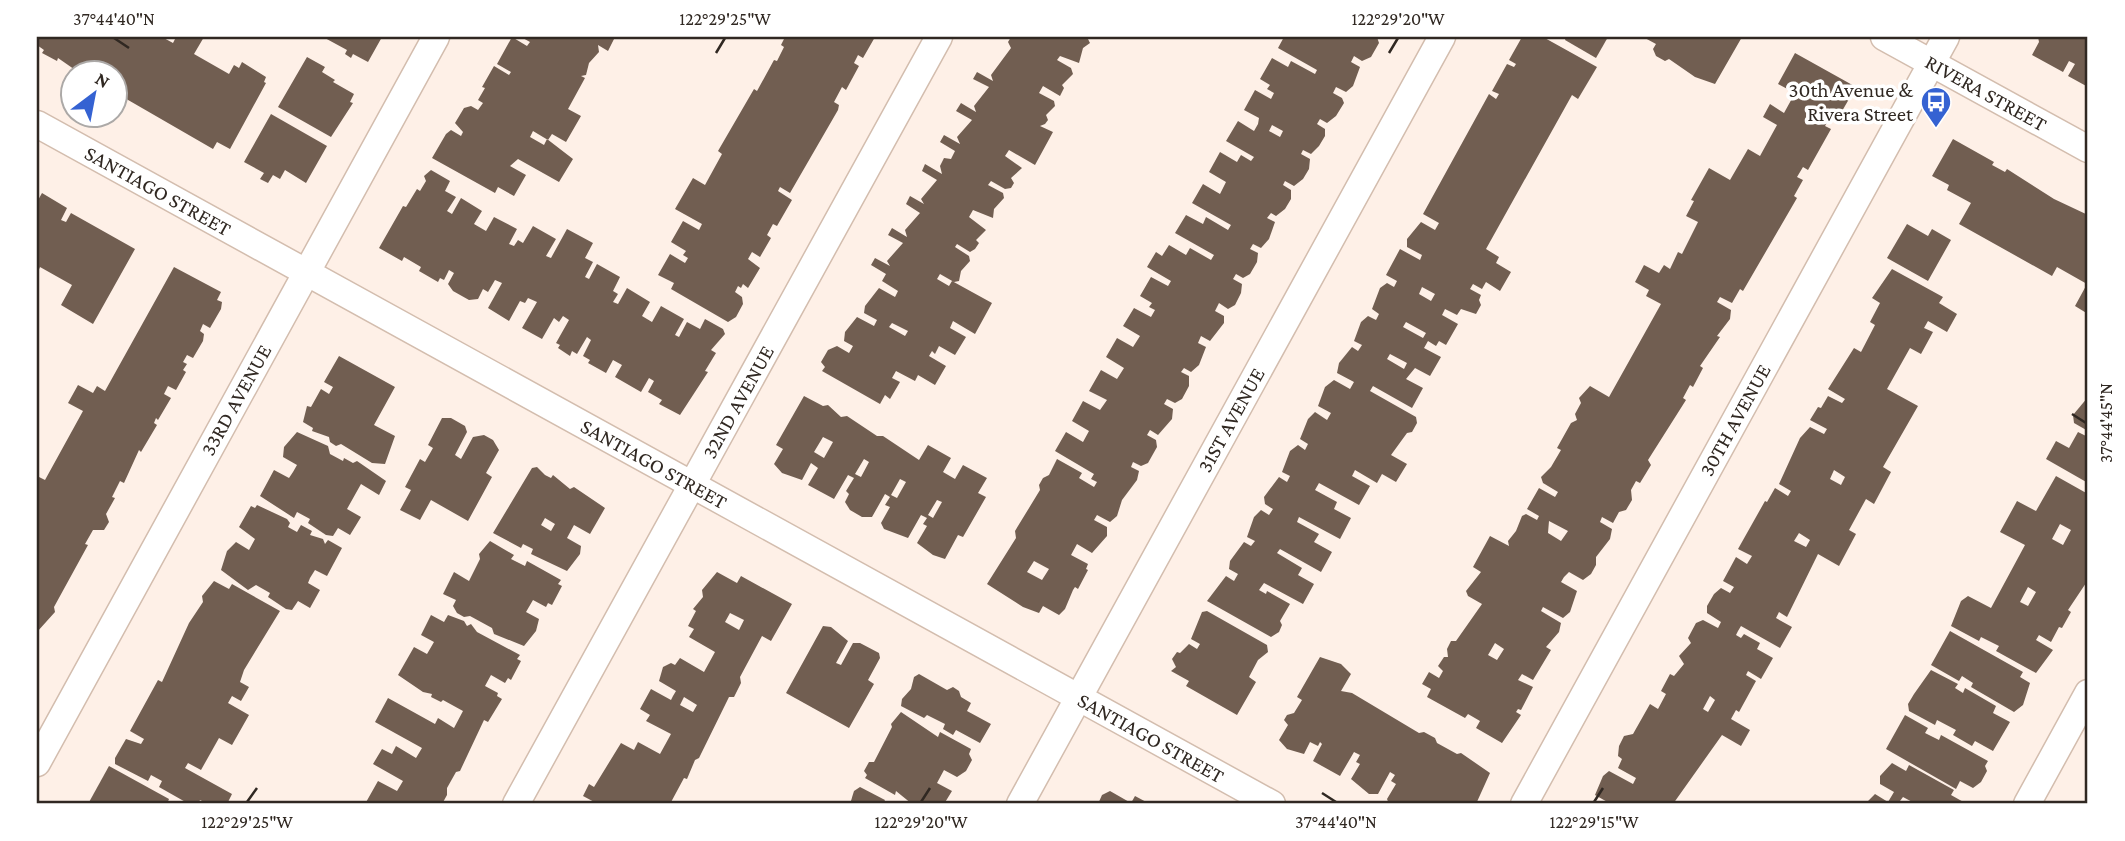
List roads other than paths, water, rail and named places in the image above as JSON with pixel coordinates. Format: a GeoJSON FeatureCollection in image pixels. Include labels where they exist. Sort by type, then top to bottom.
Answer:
{"type":"FeatureCollection","features":[{"type":"Feature","properties":{"kind":"street","name":"33RD AVENUE"},"geometry":{"type":"LineString","coordinates":[[37,763],[436,37]]}},
{"type":"Feature","properties":{"kind":"street","name":"32ND AVENUE"},"geometry":{"type":"LineString","coordinates":[[516,804],[939,37]]}},
{"type":"Feature","properties":{"kind":"street","name":"31ST AVENUE"},"geometry":{"type":"LineString","coordinates":[[1020,804],[1443,37]]}},
{"type":"Feature","properties":{"kind":"street","name":"RIVERA STREET"},"geometry":{"type":"LineString","coordinates":[[1884,37],[2088,149]]}},
{"type":"Feature","properties":{"kind":"street","name":"30TH AVENUE"},"geometry":{"type":"LineString","coordinates":[[1524,804],[1946,37]]}},
{"type":"Feature","properties":{"kind":"street","name":"SANTIAGO STREET"},"geometry":{"type":"LineString","coordinates":[[37,124],[1272,804]]}},
{"type":"Feature","properties":{"kind":"street"},"geometry":{"type":"LineString","coordinates":[[2027,804],[2088,693]]}},
{"type":"Feature","properties":{"kind":"place","name":"30th Avenue & Rivera Street"},"geometry":{"type":"Point","coordinates":[1936,129]}}]}
